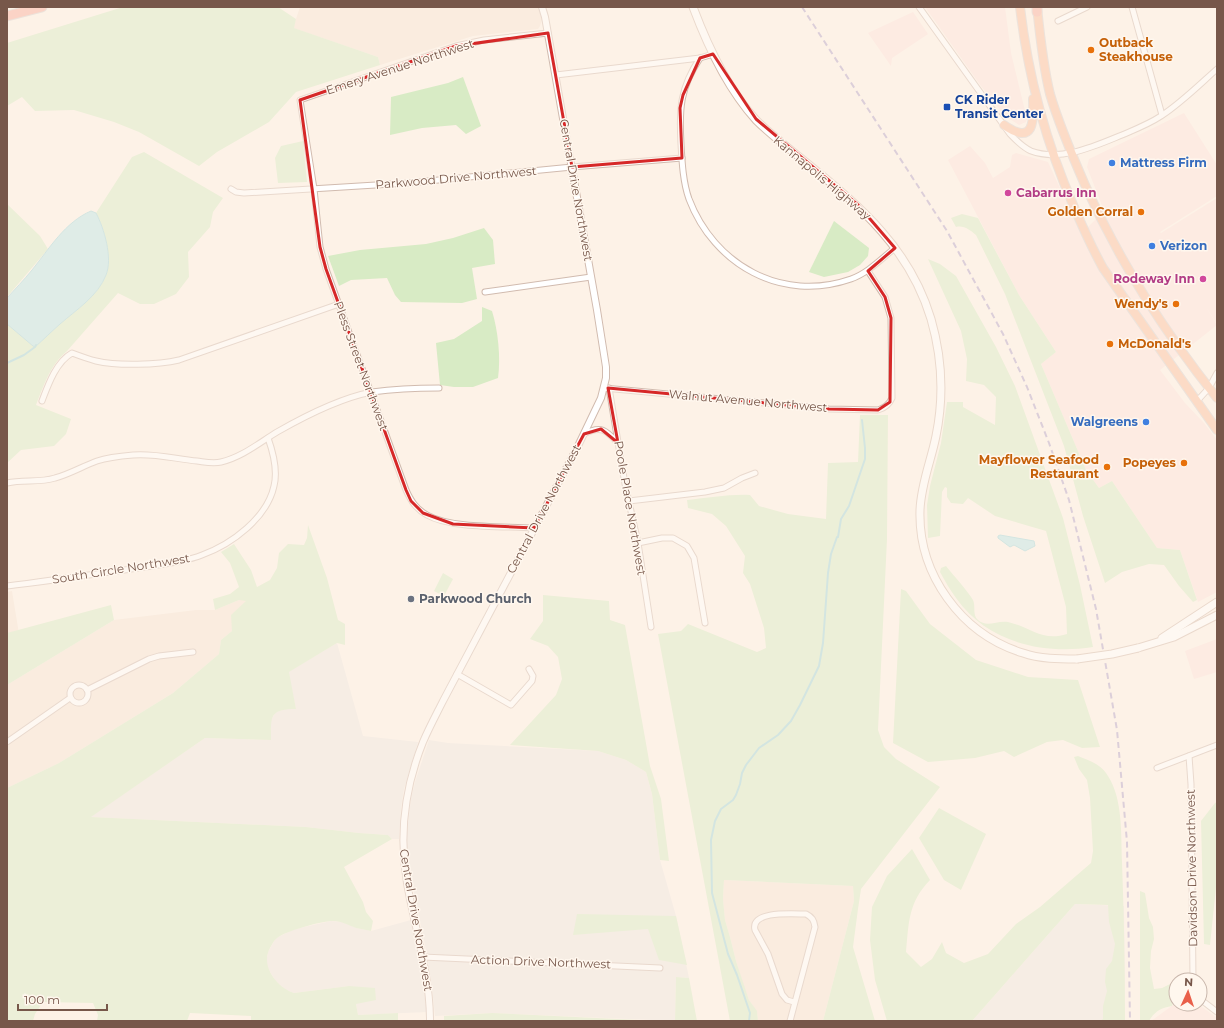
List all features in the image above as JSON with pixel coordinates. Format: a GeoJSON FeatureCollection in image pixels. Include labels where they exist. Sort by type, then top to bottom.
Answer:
{"type":"FeatureCollection","features":[{"type":"Feature","properties":{"kind":"highway"},"geometry":{"type":"LineString","coordinates":[[7,16],[42,7]]}},
{"type":"Feature","properties":{"kind":"highway"},"geometry":{"type":"LineString","coordinates":[[1020,7],[1025,50],[1038,106],[1054,154],[1078,217],[1097,256],[1144,327],[1217,430]]}},
{"type":"Feature","properties":{"kind":"highway"},"geometry":{"type":"LineString","coordinates":[[1037,8],[1043,58],[1050,93],[1059,123],[1100,217],[1130,273],[1157,316],[1217,398]]}},
{"type":"Feature","properties":{"kind":"highway"},"geometry":{"type":"LineString","coordinates":[[1004,125],[1011,130],[1024,133],[1030,129],[1033,122],[1032,82]]}},
{"type":"Feature","properties":{"kind":"main road","name":"Kannapolis Highway"},"geometry":{"type":"LineString","coordinates":[[693,7],[713,54],[735,92],[756,119],[770,133],[858,205],[872,219],[895,248],[914,278],[925,302],[935,335],[940,367],[941,393],[939,421],[933,450],[923,485],[920,522],[924,548],[933,574],[953,607],[984,635],[998,643],[1024,654],[1040,657],[1077,658],[1112,654],[1138,648],[1174,637],[1217,615]]}},
{"type":"Feature","properties":{"kind":"main road","name":"Kannapolis Highway"},"geometry":{"type":"LineString","coordinates":[[1154,643],[1217,602]]}},
{"type":"Feature","properties":{"kind":"street","name":"Central Drive Northwest"},"geometry":{"type":"LineString","coordinates":[[430,1021],[429,992],[407,883],[403,854],[406,809],[410,782],[423,742],[457,674],[584,434],[606,388],[606,367],[591,277],[556,75],[542,7]]}},
{"type":"Feature","properties":{"kind":"street"},"geometry":{"type":"LineString","coordinates":[[919,7],[1016,141],[1024,147],[1037,152],[1054,154],[1071,152],[1105,142],[1150,123],[1174,107],[1217,69]]}},
{"type":"Feature","properties":{"kind":"street"},"geometry":{"type":"LineString","coordinates":[[1058,21],[1087,7]]}},
{"type":"Feature","properties":{"kind":"street"},"geometry":{"type":"LineString","coordinates":[[1132,7],[1162,116]]}},
{"type":"Feature","properties":{"kind":"street","name":"Emery Avenue Northwest"},"geometry":{"type":"LineString","coordinates":[[300,100],[456,46],[484,40],[548,33]]}},
{"type":"Feature","properties":{"kind":"street"},"geometry":{"type":"LineString","coordinates":[[556,75],[702,57],[713,54]]}},
{"type":"Feature","properties":{"kind":"street"},"geometry":{"type":"LineString","coordinates":[[702,57],[688,78],[680,108],[682,158],[686,188],[689,198],[698,217],[713,240],[724,252],[755,274],[766,279],[789,286],[804,287],[823,286],[845,281],[868,271],[895,248]]}},
{"type":"Feature","properties":{"kind":"street","name":"Pless Street Northwest"},"geometry":{"type":"LineString","coordinates":[[300,100],[314,189],[320,248],[326,269],[411,501],[423,513],[439,521],[453,524],[534,528]]}},
{"type":"Feature","properties":{"kind":"street","name":"Parkwood Drive Northwest"},"geometry":{"type":"LineString","coordinates":[[231,189],[236,192],[244,192],[408,183],[682,158]]}},
{"type":"Feature","properties":{"kind":"street","name":"Walnut Avenue Northwest"},"geometry":{"type":"LineString","coordinates":[[606,388],[829,408],[884,409],[892,398],[891,318],[885,297],[868,271]]}},
{"type":"Feature","properties":{"kind":"street"},"geometry":{"type":"LineString","coordinates":[[485,292],[591,277]]}},
{"type":"Feature","properties":{"kind":"street"},"geometry":{"type":"LineString","coordinates":[[42,402],[58,368],[66,356],[72,353],[96,361],[110,363],[169,362],[179,360],[339,304]]}},
{"type":"Feature","properties":{"kind":"street"},"geometry":{"type":"LineString","coordinates":[[1197,402],[1209,388],[1217,373]]}},
{"type":"Feature","properties":{"kind":"street"},"geometry":{"type":"LineString","coordinates":[[7,483],[37,482],[54,478],[97,461],[117,456],[156,456],[211,463],[221,462],[235,457],[276,432],[321,410],[350,398],[371,392],[439,388]]}},
{"type":"Feature","properties":{"kind":"street","name":"Poole Place Northwest"},"geometry":{"type":"LineString","coordinates":[[606,388],[638,543],[651,627]]}},
{"type":"Feature","properties":{"kind":"street"},"geometry":{"type":"LineString","coordinates":[[584,434],[592,430],[601,429],[607,432],[618,443]]}},
{"type":"Feature","properties":{"kind":"street","name":"South Circle Northwest"},"geometry":{"type":"LineString","coordinates":[[7,586],[149,566],[201,556],[215,549],[234,538],[248,526],[266,505],[272,495],[275,484],[275,467],[268,438]]}},
{"type":"Feature","properties":{"kind":"street"},"geometry":{"type":"LineString","coordinates":[[629,501],[705,492],[724,488],[755,473]]}},
{"type":"Feature","properties":{"kind":"street"},"geometry":{"type":"LineString","coordinates":[[638,543],[662,538],[673,538],[687,546],[694,558],[705,623]]}},
{"type":"Feature","properties":{"kind":"street"},"geometry":{"type":"LineString","coordinates":[[87,690],[149,659],[159,656],[193,652]]}},
{"type":"Feature","properties":{"kind":"street"},"geometry":{"type":"LineString","coordinates":[[457,674],[511,705],[532,681],[533,676],[529,669]]}},
{"type":"Feature","properties":{"kind":"street"},"geometry":{"type":"LineString","coordinates":[[79,684],[84,686],[87,690],[88,694],[86,699],[82,702],[78,703],[70,698],[69,693],[71,688],[75,685],[79,684]]}},
{"type":"Feature","properties":{"kind":"street"},"geometry":{"type":"LineString","coordinates":[[7,742],[70,698]]}},
{"type":"Feature","properties":{"kind":"street"},"geometry":{"type":"LineString","coordinates":[[1157,768],[1217,745]]}},
{"type":"Feature","properties":{"kind":"street","name":"Davidson Drive Northwest"},"geometry":{"type":"LineString","coordinates":[[1189,756],[1191,784],[1193,972]]}},
{"type":"Feature","properties":{"kind":"street"},"geometry":{"type":"LineString","coordinates":[[790,1021],[815,927],[814,921],[811,916],[806,914],[768,915],[760,918],[754,927],[768,954],[782,994],[787,1000],[794,1002]]}},
{"type":"Feature","properties":{"kind":"street","name":"Action Drive Northwest"},"geometry":{"type":"LineString","coordinates":[[422,957],[660,968]]}},
{"type":"Feature","properties":{"kind":"street"},"geometry":{"type":"LineString","coordinates":[[1208,1005],[1217,1012]]}},
{"type":"Feature","properties":{"kind":"highlighted area"},"geometry":{"type":"Polygon","coordinates":[[[548,33],[572,167],[682,158],[680,108],[683,95],[700,58],[713,54],[756,119],[858,205],[895,248],[868,271],[885,297],[891,318],[890,402],[878,410],[829,409],[608,388],[618,443],[601,429],[584,434],[534,528],[453,524],[423,513],[411,501],[406,490],[326,269],[320,247],[300,100],[456,46],[548,33]]]}},
{"type":"Feature","properties":{"kind":"shaded area"},"geometry":{"type":"Polygon","coordinates":[[[300,7],[538,7],[542,19],[538,29],[473,36],[380,65],[378,57],[293,28],[300,7]]]}},
{"type":"Feature","properties":{"kind":"shaded area"},"geometry":{"type":"Polygon","coordinates":[[[925,7],[1005,7],[1011,53],[1027,119],[1026,122],[1019,125],[1005,116],[981,86],[925,7]]]}},
{"type":"Feature","properties":{"kind":"shaded area"},"geometry":{"type":"Polygon","coordinates":[[[913,12],[928,34],[892,58],[891,66],[868,33],[913,12]]]}},
{"type":"Feature","properties":{"kind":"shaded area"},"geometry":{"type":"Polygon","coordinates":[[[1184,113],[1217,165],[1217,196],[1160,232],[1161,233],[1217,198],[1217,324],[1204,304],[1217,325],[1160,370],[1185,403],[1204,423],[1217,440],[1217,592],[1198,602],[1180,550],[1157,548],[1112,481],[1099,488],[1086,470],[1041,364],[1056,352],[1019,295],[948,160],[970,146],[985,163],[993,178],[1010,167],[1012,155],[1016,153],[1048,162],[1081,234],[1104,211],[1087,167],[1089,159],[1184,113]]]}},
{"type":"Feature","properties":{"kind":"shaded area"},"geometry":{"type":"Polygon","coordinates":[[[12,591],[19,634],[7,636],[7,592],[12,591]]]}},
{"type":"Feature","properties":{"kind":"shaded area"},"geometry":{"type":"Polygon","coordinates":[[[239,600],[247,600],[232,631],[221,640],[219,654],[173,693],[59,763],[7,788],[7,685],[114,620],[196,610],[215,610],[239,600]]]}},
{"type":"Feature","properties":{"kind":"shaded area"},"geometry":{"type":"Polygon","coordinates":[[[1217,639],[1217,672],[1194,679],[1185,651],[1217,639]]]}},
{"type":"Feature","properties":{"kind":"shaded area"},"geometry":{"type":"Polygon","coordinates":[[[337,643],[363,736],[418,742],[404,789],[399,839],[392,839],[388,835],[306,827],[90,817],[205,738],[271,740],[271,720],[276,712],[286,709],[296,709],[288,672],[337,643]]]}},
{"type":"Feature","properties":{"kind":"shaded area"},"geometry":{"type":"Polygon","coordinates":[[[429,740],[448,743],[598,751],[626,760],[646,772],[652,794],[660,860],[676,916],[689,978],[676,977],[675,1021],[492,1013],[435,1016],[426,950],[407,855],[407,832],[411,799],[429,740]]]}},
{"type":"Feature","properties":{"kind":"shaded area"},"geometry":{"type":"Polygon","coordinates":[[[724,880],[853,886],[854,901],[823,1021],[758,1021],[757,1012],[749,1000],[743,984],[725,920],[723,899],[724,880]]]}},
{"type":"Feature","properties":{"kind":"shaded area"},"geometry":{"type":"Polygon","coordinates":[[[1075,904],[1124,906],[1125,1021],[972,1021],[1075,904]]]}},
{"type":"Feature","properties":{"kind":"shaded area"},"geometry":{"type":"Polygon","coordinates":[[[411,920],[419,958],[427,1012],[358,1015],[356,1004],[349,986],[294,993],[286,990],[275,980],[266,965],[268,952],[276,938],[295,929],[331,921],[343,922],[357,928],[371,931],[411,920]]]}},
{"type":"Feature","properties":{"kind":"shaded area"},"geometry":{"type":"Polygon","coordinates":[[[1168,1009],[1168,1012],[1208,1011],[1217,1018],[1217,1021],[1151,1021],[1168,1009]]]}},
{"type":"Feature","properties":{"kind":"green space"},"geometry":{"type":"Polygon","coordinates":[[[123,7],[278,7],[296,19],[294,28],[378,57],[380,65],[296,92],[269,122],[217,152],[199,166],[139,132],[114,122],[74,110],[35,111],[22,97],[7,106],[7,43],[123,7]]]}},
{"type":"Feature","properties":{"kind":"green space"},"geometry":{"type":"Polygon","coordinates":[[[463,77],[481,126],[466,134],[456,125],[422,128],[390,135],[391,97],[448,83],[463,77]]]}},
{"type":"Feature","properties":{"kind":"green space"},"geometry":{"type":"Polygon","coordinates":[[[303,141],[307,182],[278,183],[275,158],[281,146],[303,141]]]}},
{"type":"Feature","properties":{"kind":"green space"},"geometry":{"type":"Polygon","coordinates":[[[144,152],[223,198],[213,212],[210,227],[188,252],[189,277],[176,294],[154,304],[140,304],[118,293],[56,363],[48,376],[36,405],[71,419],[66,434],[54,446],[21,450],[7,463],[7,324],[35,347],[98,290],[106,275],[109,260],[105,235],[96,213],[132,157],[144,152]]]}},
{"type":"Feature","properties":{"kind":"green space"},"geometry":{"type":"Polygon","coordinates":[[[7,204],[40,236],[48,249],[7,297],[7,204]]]}},
{"type":"Feature","properties":{"kind":"green space"},"geometry":{"type":"Polygon","coordinates":[[[962,214],[978,218],[1019,295],[1056,352],[1041,364],[1086,470],[1099,488],[1112,481],[1157,548],[1180,550],[1197,600],[1193,602],[1164,565],[1149,564],[1122,572],[1105,583],[1083,516],[1064,446],[1005,294],[976,235],[964,227],[956,227],[951,218],[962,214]]]}},
{"type":"Feature","properties":{"kind":"green space"},"geometry":{"type":"Polygon","coordinates":[[[834,221],[869,248],[868,256],[860,265],[848,272],[824,277],[809,272],[834,221]]]}},
{"type":"Feature","properties":{"kind":"green space"},"geometry":{"type":"Polygon","coordinates":[[[484,228],[493,240],[495,264],[472,268],[477,299],[462,303],[401,302],[395,295],[387,278],[351,280],[339,286],[328,256],[360,250],[426,244],[453,238],[484,228]]]}},
{"type":"Feature","properties":{"kind":"green space"},"geometry":{"type":"Polygon","coordinates":[[[928,259],[940,264],[956,276],[996,347],[1015,386],[1063,518],[1080,585],[1093,647],[1054,649],[1035,647],[1000,635],[983,625],[969,613],[954,595],[940,572],[941,568],[946,566],[960,583],[973,600],[975,616],[981,622],[989,624],[1008,622],[1036,633],[1050,636],[1067,634],[1066,607],[1046,531],[995,516],[968,498],[963,504],[951,503],[947,497],[947,488],[945,487],[942,492],[940,536],[928,538],[927,505],[930,486],[941,443],[947,402],[963,402],[963,407],[995,425],[996,397],[984,385],[966,381],[967,359],[961,331],[928,259]]]}},
{"type":"Feature","properties":{"kind":"green space"},"geometry":{"type":"Polygon","coordinates":[[[482,307],[492,311],[494,319],[499,353],[498,378],[473,387],[440,385],[436,343],[454,339],[482,321],[482,307]]]}},
{"type":"Feature","properties":{"kind":"green space"},"geometry":{"type":"Polygon","coordinates":[[[860,415],[888,415],[887,539],[878,730],[884,747],[896,759],[940,787],[861,889],[853,947],[875,1021],[823,1021],[854,901],[853,886],[724,880],[723,899],[725,920],[736,961],[749,1000],[757,1011],[758,1021],[730,1021],[658,634],[681,631],[688,624],[757,652],[766,648],[764,628],[750,584],[743,573],[745,556],[726,526],[712,514],[688,508],[687,500],[750,495],[759,506],[788,514],[826,519],[828,463],[858,462],[860,415]]]}},
{"type":"Feature","properties":{"kind":"green space"},"geometry":{"type":"Polygon","coordinates":[[[308,525],[327,578],[338,620],[345,624],[345,645],[337,643],[289,672],[296,709],[287,709],[276,713],[273,716],[271,725],[271,740],[205,738],[91,817],[306,827],[388,835],[392,839],[344,867],[363,902],[366,912],[373,921],[371,931],[356,928],[336,921],[328,921],[304,927],[281,935],[276,939],[267,955],[267,962],[276,981],[294,993],[349,986],[375,988],[376,1000],[356,1004],[358,1015],[398,1013],[398,1021],[251,1021],[251,1016],[190,1013],[187,1021],[97,1021],[98,1015],[93,1003],[43,1002],[35,1014],[33,1021],[7,1021],[7,788],[59,763],[173,693],[219,654],[221,640],[232,631],[231,615],[246,601],[239,600],[215,610],[213,599],[230,594],[239,587],[230,563],[221,552],[234,544],[251,570],[257,587],[270,580],[277,568],[279,553],[288,544],[304,545],[307,538],[308,525]]]}},
{"type":"Feature","properties":{"kind":"green space"},"geometry":{"type":"Polygon","coordinates":[[[443,573],[453,579],[444,596],[434,591],[443,573]]]}},
{"type":"Feature","properties":{"kind":"green space"},"geometry":{"type":"Polygon","coordinates":[[[901,589],[906,591],[930,624],[976,660],[1028,677],[1078,680],[1100,747],[1082,748],[1063,740],[1047,742],[1014,757],[1004,751],[975,758],[928,762],[893,743],[901,589]]]}},
{"type":"Feature","properties":{"kind":"green space"},"geometry":{"type":"Polygon","coordinates":[[[543,595],[609,601],[610,620],[625,625],[650,766],[661,799],[669,861],[660,860],[652,794],[646,772],[626,760],[598,751],[510,745],[556,695],[562,679],[558,657],[548,646],[530,639],[543,621],[543,595]]]}},
{"type":"Feature","properties":{"kind":"green space"},"geometry":{"type":"Polygon","coordinates":[[[111,605],[114,620],[7,685],[7,633],[111,605]]]}},
{"type":"Feature","properties":{"kind":"green space"},"geometry":{"type":"Polygon","coordinates":[[[1078,756],[1095,763],[1105,772],[1113,785],[1119,806],[1125,961],[1125,1021],[1100,1021],[1103,1019],[1103,1006],[1107,991],[1105,982],[1106,969],[1112,961],[1115,944],[1109,922],[1108,905],[1075,904],[972,1021],[887,1021],[875,980],[870,940],[872,907],[887,876],[912,849],[930,880],[917,897],[911,913],[908,931],[906,952],[921,967],[932,959],[942,942],[946,953],[964,963],[988,954],[1016,924],[1040,907],[1091,863],[1093,851],[1090,798],[1087,780],[1079,769],[1074,757],[1078,756]]]}},
{"type":"Feature","properties":{"kind":"green space"},"geometry":{"type":"Polygon","coordinates":[[[1217,802],[1217,878],[1210,945],[1204,944],[1201,821],[1217,802]]]}},
{"type":"Feature","properties":{"kind":"green space"},"geometry":{"type":"Polygon","coordinates":[[[939,808],[986,834],[961,890],[944,880],[919,838],[939,808]]]}},
{"type":"Feature","properties":{"kind":"green space"},"geometry":{"type":"Polygon","coordinates":[[[1140,891],[1145,893],[1149,918],[1153,927],[1154,939],[1151,951],[1150,968],[1154,989],[1162,988],[1168,985],[1168,1007],[1159,1010],[1149,1021],[1140,1021],[1140,891]]]}},
{"type":"Feature","properties":{"kind":"green space"},"geometry":{"type":"Polygon","coordinates":[[[577,914],[676,916],[687,965],[659,960],[648,929],[573,935],[577,914]]]}},
{"type":"Feature","properties":{"kind":"green space"},"geometry":{"type":"Polygon","coordinates":[[[676,977],[689,978],[697,1021],[675,1021],[676,977]]]}},
{"type":"Feature","properties":{"kind":"green space"},"geometry":{"type":"Polygon","coordinates":[[[492,1013],[659,1021],[444,1021],[444,1016],[492,1013]]]}},
{"type":"Feature","properties":{"kind":"water"},"geometry":{"type":"Polygon","coordinates":[[[91,211],[96,213],[107,243],[109,260],[106,275],[98,290],[35,347],[7,324],[7,298],[29,274],[65,229],[73,222],[91,211]]]}},
{"type":"Feature","properties":{"kind":"water"},"geometry":{"type":"Polygon","coordinates":[[[1000,535],[1034,541],[1035,546],[1025,551],[1014,545],[1010,547],[998,538],[1000,535]]]}},
{"type":"Feature","properties":{"kind":"waterway"},"geometry":{"type":"LineString","coordinates":[[7,363],[24,355],[36,345]]}},
{"type":"Feature","properties":{"kind":"waterway"},"geometry":{"type":"LineString","coordinates":[[749,1021],[750,1013],[728,954],[712,893],[711,840],[715,821],[721,809],[733,800],[736,795],[742,773],[746,765],[759,748],[778,735],[791,721],[819,666],[823,643],[828,573],[831,554],[838,537],[841,519],[849,506],[865,459],[862,420]]}},
{"type":"Feature","properties":{"kind":"railway"},"geometry":{"type":"LineString","coordinates":[[802,7],[947,231],[1003,334],[1027,387],[1069,500],[1096,609],[1117,730],[1127,842],[1130,1021]]}},
{"type":"Feature","properties":{"kind":"place","name":"Outback Steakhouse"},"geometry":{"type":"Point","coordinates":[1091,50]}},
{"type":"Feature","properties":{"kind":"place","name":"CK Rider Transit Center"},"geometry":{"type":"Point","coordinates":[947,107]}},
{"type":"Feature","properties":{"kind":"place","name":"Mattress Firm"},"geometry":{"type":"Point","coordinates":[1112,163]}},
{"type":"Feature","properties":{"kind":"place","name":"Cabarrus Inn"},"geometry":{"type":"Point","coordinates":[1008,193]}},
{"type":"Feature","properties":{"kind":"place","name":"Golden Corral"},"geometry":{"type":"Point","coordinates":[1141,212]}},
{"type":"Feature","properties":{"kind":"place","name":"Verizon"},"geometry":{"type":"Point","coordinates":[1152,246]}},
{"type":"Feature","properties":{"kind":"place","name":"Rodeway Inn"},"geometry":{"type":"Point","coordinates":[1203,279]}},
{"type":"Feature","properties":{"kind":"place","name":"Wendy's"},"geometry":{"type":"Point","coordinates":[1176,304]}},
{"type":"Feature","properties":{"kind":"place","name":"McDonald's"},"geometry":{"type":"Point","coordinates":[1110,344]}},
{"type":"Feature","properties":{"kind":"place","name":"Walgreens"},"geometry":{"type":"Point","coordinates":[1146,422]}},
{"type":"Feature","properties":{"kind":"place","name":"Popeyes"},"geometry":{"type":"Point","coordinates":[1184,463]}},
{"type":"Feature","properties":{"kind":"place","name":"Mayflower Seafood Restaurant"},"geometry":{"type":"Point","coordinates":[1107,467]}},
{"type":"Feature","properties":{"kind":"place","name":"Parkwood Church"},"geometry":{"type":"Point","coordinates":[411,599]}}]}
